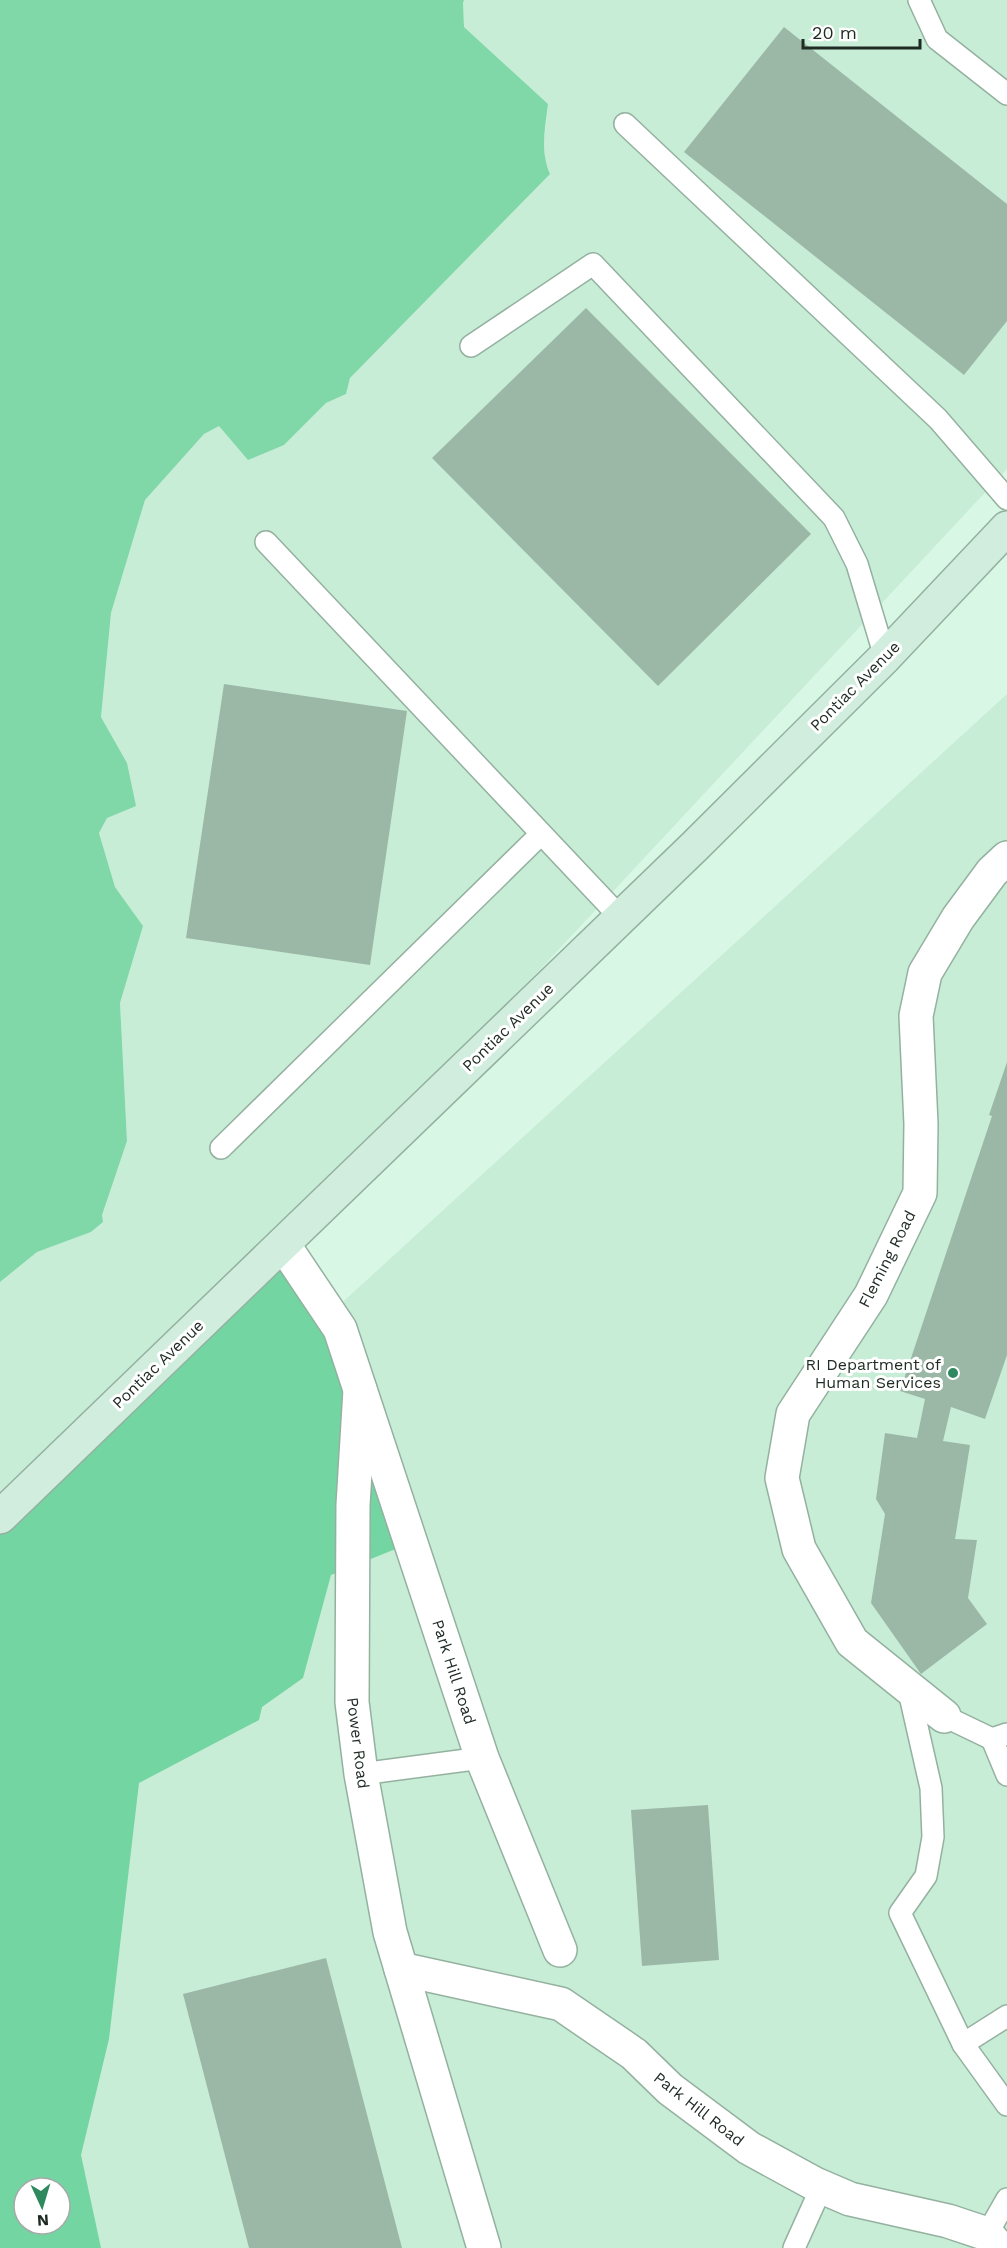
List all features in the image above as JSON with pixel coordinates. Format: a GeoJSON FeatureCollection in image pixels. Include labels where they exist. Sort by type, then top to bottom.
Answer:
{"type":"FeatureCollection","features":[{"type":"Feature","properties":{"kind":"main road","name":"Pontiac Avenue"},"geometry":{"type":"LineString","coordinates":[[0,1517],[621,918],[885,657],[1007,528]]}},
{"type":"Feature","properties":{"kind":"street","name":"Fleming Road"},"geometry":{"type":"LineString","coordinates":[[944,1716],[852,1642],[799,1549],[782,1478],[793,1414],[872,1295],[920,1193],[921,1124],[916,1016],[925,973],[958,918],[992,872],[1007,858]]}},
{"type":"Feature","properties":{"kind":"street","name":"Power Road"},"geometry":{"type":"LineString","coordinates":[[283,1244],[340,1329],[360,1390],[353,1506],[352,1702],[361,1774],[390,1932],[484,2248]]}},
{"type":"Feature","properties":{"kind":"street","name":"Park Hill Road"},"geometry":{"type":"LineString","coordinates":[[360,1390],[483,1758],[560,1950]]}},
{"type":"Feature","properties":{"kind":"street","name":"Park Hill Road"},"geometry":{"type":"LineString","coordinates":[[401,1969],[561,2004],[634,2054],[670,2089],[749,2148],[850,2199],[948,2221],[993,2241]]}},
{"type":"Feature","properties":{"kind":"lane"},"geometry":{"type":"LineString","coordinates":[[919,0],[937,39],[1007,94]]}},
{"type":"Feature","properties":{"kind":"lane"},"geometry":{"type":"LineString","coordinates":[[625,124],[938,419],[1007,499]]}},
{"type":"Feature","properties":{"kind":"lane"},"geometry":{"type":"LineString","coordinates":[[471,346],[593,264],[834,518],[857,564],[885,657]]}},
{"type":"Feature","properties":{"kind":"lane"},"geometry":{"type":"LineString","coordinates":[[266,542],[621,918]]}},
{"type":"Feature","properties":{"kind":"lane"},"geometry":{"type":"LineString","coordinates":[[221,1148],[541,834]]}},
{"type":"Feature","properties":{"kind":"lane"},"geometry":{"type":"LineString","coordinates":[[908,1687],[932,1788],[933,1837],[926,1876],[900,1913],[963,2044],[1007,2105]]}},
{"type":"Feature","properties":{"kind":"lane"},"geometry":{"type":"LineString","coordinates":[[944,1716],[1000,1736],[1007,1775]]}},
{"type":"Feature","properties":{"kind":"lane"},"geometry":{"type":"LineString","coordinates":[[361,1774],[483,1758]]}},
{"type":"Feature","properties":{"kind":"lane"},"geometry":{"type":"LineString","coordinates":[[963,2044],[1007,2016]]}},
{"type":"Feature","properties":{"kind":"lane"},"geometry":{"type":"LineString","coordinates":[[794,2248],[822,2186]]}},
{"type":"Feature","properties":{"kind":"lane"},"geometry":{"type":"LineString","coordinates":[[993,2241],[1007,2199]]}},
{"type":"Feature","properties":{"kind":"shaded area"},"geometry":{"type":"Polygon","coordinates":[[[464,0],[1007,0],[1007,469],[285,1243],[0,1518],[0,1282],[37,1252],[91,1232],[103,1222],[101,1215],[127,1141],[120,1003],[143,926],[115,887],[99,833],[107,818],[127,763],[101,717],[111,613],[145,500],[204,434],[219,425],[284,445],[326,403],[346,394],[350,378],[545,161],[544,142],[548,104],[464,27],[464,0]]]}},
{"type":"Feature","properties":{"kind":"shaded area"},"geometry":{"type":"Polygon","coordinates":[[[1007,694],[1007,2248],[0,2248],[0,1653],[239,1397],[1007,694]]]}},
{"type":"Feature","properties":{"kind":"green space"},"geometry":{"type":"Polygon","coordinates":[[[0,0],[464,0],[464,27],[548,104],[544,148],[550,174],[350,378],[346,394],[326,403],[284,445],[248,460],[219,426],[204,434],[145,500],[111,613],[101,717],[127,763],[136,806],[107,818],[99,833],[115,887],[143,926],[120,1003],[127,1141],[102,1215],[103,1222],[91,1232],[37,1252],[0,1282],[0,0]]]}},
{"type":"Feature","properties":{"kind":"green space"},"geometry":{"type":"Polygon","coordinates":[[[270,1256],[341,1334],[413,1542],[331,1575],[303,1678],[262,1707],[259,1720],[139,1783],[109,2039],[81,2155],[101,2248],[0,2248],[0,1518],[270,1256]]]}},
{"type":"Feature","properties":{"kind":"building"},"geometry":{"type":"Polygon","coordinates":[[[784,27],[1007,204],[1007,321],[964,375],[684,152],[784,27]]]}},
{"type":"Feature","properties":{"kind":"building"},"geometry":{"type":"Polygon","coordinates":[[[586,308],[811,534],[658,686],[432,458],[586,308]]]}},
{"type":"Feature","properties":{"kind":"building"},"geometry":{"type":"Polygon","coordinates":[[[224,684],[407,711],[370,965],[186,938],[224,684]]]}},
{"type":"Feature","properties":{"kind":"building","name":"RI Department of Human Services"},"geometry":{"type":"Polygon","coordinates":[[[1007,1062],[1007,1355],[985,1419],[951,1407],[943,1441],[970,1445],[955,1539],[977,1540],[968,1598],[987,1624],[921,1674],[871,1603],[885,1514],[876,1499],[885,1433],[917,1438],[925,1399],[900,1391],[992,1116],[989,1115],[1007,1062]]]}},
{"type":"Feature","properties":{"kind":"building"},"geometry":{"type":"Polygon","coordinates":[[[708,1805],[719,1960],[642,1966],[631,1810],[708,1805]]]}},
{"type":"Feature","properties":{"kind":"building"},"geometry":{"type":"Polygon","coordinates":[[[326,1958],[402,2248],[249,2248],[183,1994],[326,1958]]]}},
{"type":"Feature","properties":{"kind":"place","name":"RI Department of Human Services"},"geometry":{"type":"Point","coordinates":[953,1373]}}]}
